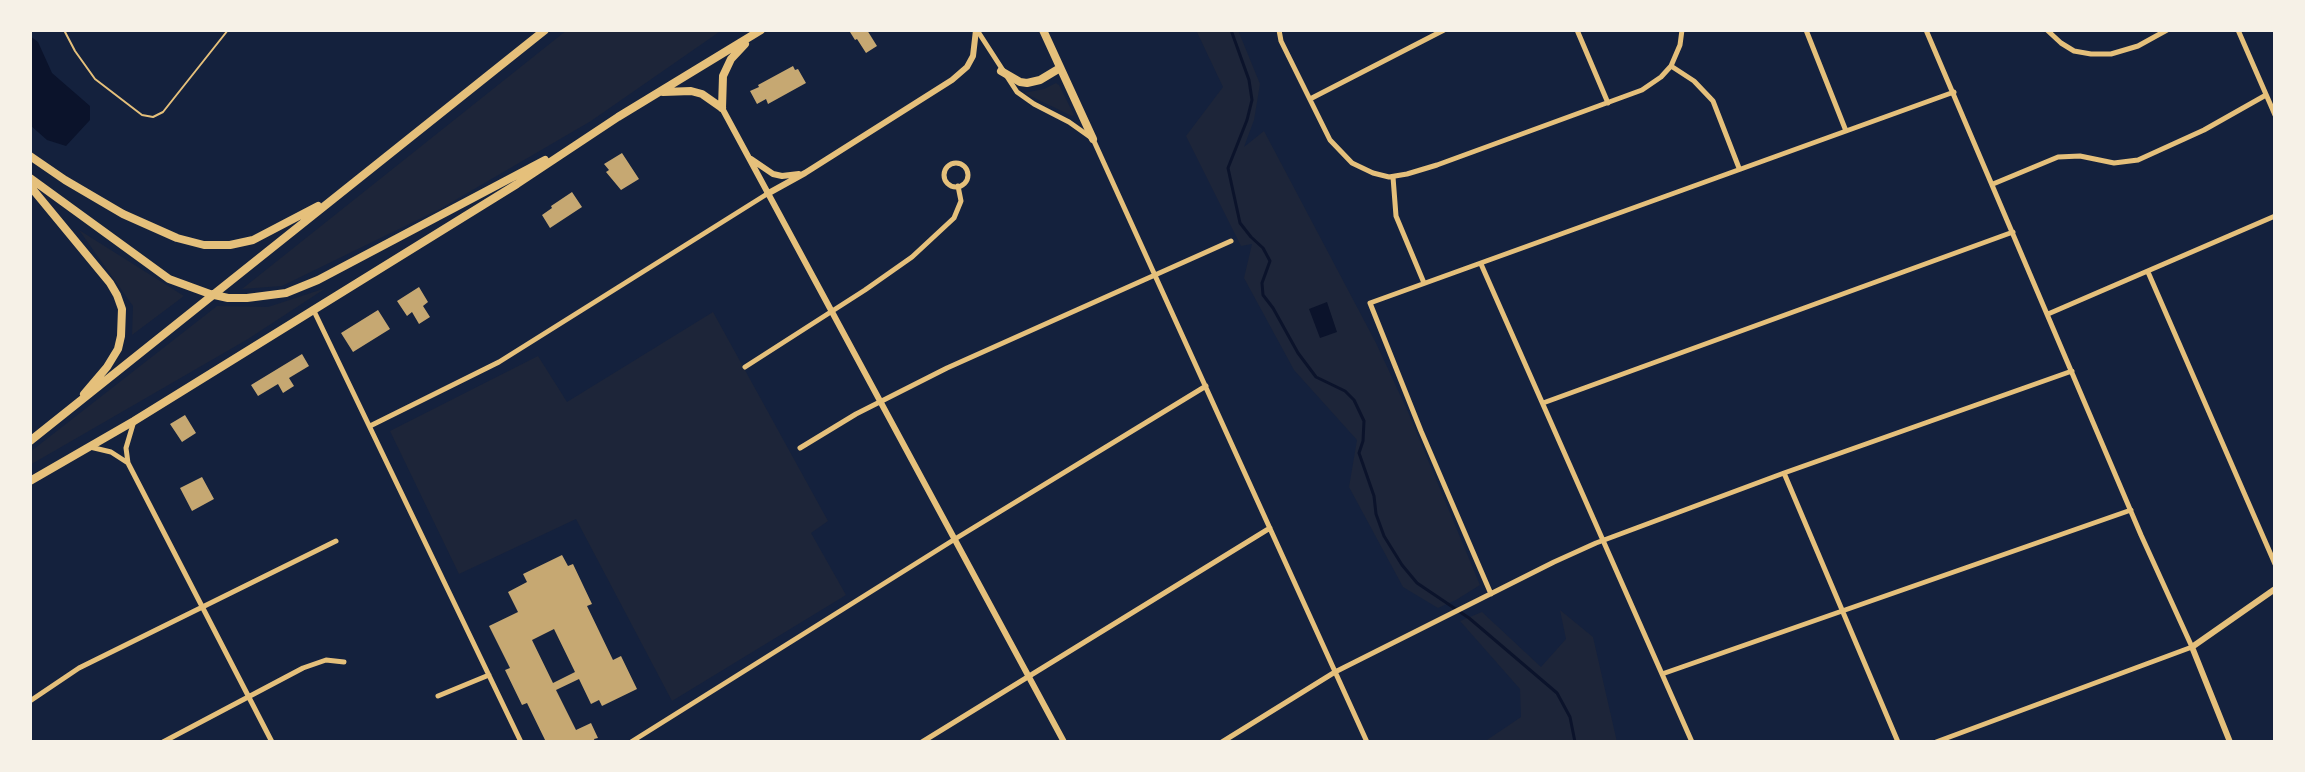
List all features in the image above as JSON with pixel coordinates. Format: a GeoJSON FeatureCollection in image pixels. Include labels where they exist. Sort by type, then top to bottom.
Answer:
{"type":"FeatureCollection","features":[{"type":"Feature","properties":{"kind":"highway"},"geometry":{"type":"LineString","coordinates":[[30,441],[545,30]]}},
{"type":"Feature","properties":{"kind":"highway"},"geometry":{"type":"LineString","coordinates":[[30,481],[134,421],[761,30]]}},
{"type":"Feature","properties":{"kind":"highway"},"geometry":{"type":"LineString","coordinates":[[1043,30],[1093,139]]}},
{"type":"Feature","properties":{"kind":"highway"},"geometry":{"type":"LineString","coordinates":[[722,108],[721,87],[726,68],[751,36]]}},
{"type":"Feature","properties":{"kind":"highway"},"geometry":{"type":"LineString","coordinates":[[1001,71],[1020,82],[1027,83],[1040,80],[1060,68]]}},
{"type":"Feature","properties":{"kind":"highway"},"geometry":{"type":"LineString","coordinates":[[659,92],[680,91],[702,94],[722,108]]}},
{"type":"Feature","properties":{"kind":"highway"},"geometry":{"type":"LineString","coordinates":[[30,178],[170,279],[200,292],[228,298],[266,297],[286,293],[318,280],[591,135]]}},
{"type":"Feature","properties":{"kind":"highway"},"geometry":{"type":"LineString","coordinates":[[30,156],[65,180],[123,214],[177,238],[204,245],[231,245],[253,240],[339,194]]}},
{"type":"Feature","properties":{"kind":"highway"},"geometry":{"type":"LineString","coordinates":[[30,186],[110,284],[122,309],[118,349],[107,367],[70,410]]}},
{"type":"Feature","properties":{"kind":"street"},"geometry":{"type":"LineString","coordinates":[[976,30],[1001,71],[1024,98],[1060,117],[1093,139],[1367,742]]}},
{"type":"Feature","properties":{"kind":"street"},"geometry":{"type":"LineString","coordinates":[[370,426],[500,362],[952,80],[967,68],[973,56],[976,30]]}},
{"type":"Feature","properties":{"kind":"street"},"geometry":{"type":"LineString","coordinates":[[1279,30],[1281,41],[1330,140],[1352,163],[1373,173],[1393,177],[1437,165],[1642,90],[1671,66],[1680,45],[1682,30]]}},
{"type":"Feature","properties":{"kind":"street"},"geometry":{"type":"LineString","coordinates":[[1310,99],[1444,30]]}},
{"type":"Feature","properties":{"kind":"street"},"geometry":{"type":"LineString","coordinates":[[1577,30],[1608,104]]}},
{"type":"Feature","properties":{"kind":"street"},"geometry":{"type":"LineString","coordinates":[[1806,30],[1846,131]]}},
{"type":"Feature","properties":{"kind":"street"},"geometry":{"type":"LineString","coordinates":[[1926,30],[2192,647],[2230,742]]}},
{"type":"Feature","properties":{"kind":"street"},"geometry":{"type":"LineString","coordinates":[[2047,30],[2061,44],[2074,51],[2091,54],[2111,54],[2138,46],[2168,30]]}},
{"type":"Feature","properties":{"kind":"street"},"geometry":{"type":"LineString","coordinates":[[2238,30],[2275,115]]}},
{"type":"Feature","properties":{"kind":"street"},"geometry":{"type":"LineString","coordinates":[[1671,66],[1694,81],[1713,101],[1739,168]]}},
{"type":"Feature","properties":{"kind":"street"},"geometry":{"type":"LineString","coordinates":[[1491,594],[1421,431],[1370,303],[1953,92]]}},
{"type":"Feature","properties":{"kind":"street"},"geometry":{"type":"LineString","coordinates":[[1993,184],[2058,157],[2080,156],[2114,163],[2138,160],[2204,130],[2266,95]]}},
{"type":"Feature","properties":{"kind":"street"},"geometry":{"type":"LineString","coordinates":[[722,108],[1064,742]]}},
{"type":"Feature","properties":{"kind":"street"},"geometry":{"type":"LineString","coordinates":[[747,156],[773,174],[805,173]]}},
{"type":"Feature","properties":{"kind":"street"},"geometry":{"type":"LineString","coordinates":[[955,162],[963,164],[968,171],[966,183],[958,186],[950,186],[944,177],[948,166],[955,162]]}},
{"type":"Feature","properties":{"kind":"street"},"geometry":{"type":"LineString","coordinates":[[1393,177],[1396,216],[1424,283]]}},
{"type":"Feature","properties":{"kind":"street"},"geometry":{"type":"LineString","coordinates":[[744,367],[912,257],[948,225],[960,207],[958,186]]}},
{"type":"Feature","properties":{"kind":"street"},"geometry":{"type":"LineString","coordinates":[[2048,314],[2275,216]]}},
{"type":"Feature","properties":{"kind":"street"},"geometry":{"type":"LineString","coordinates":[[1543,403],[2013,232]]}},
{"type":"Feature","properties":{"kind":"street"},"geometry":{"type":"LineString","coordinates":[[800,448],[880,401],[946,368],[1232,241]]}},
{"type":"Feature","properties":{"kind":"street"},"geometry":{"type":"LineString","coordinates":[[1481,264],[1692,742]]}},
{"type":"Feature","properties":{"kind":"street"},"geometry":{"type":"LineString","coordinates":[[2148,272],[2275,564]]}},
{"type":"Feature","properties":{"kind":"street"},"geometry":{"type":"LineString","coordinates":[[313,309],[521,742]]}},
{"type":"Feature","properties":{"kind":"street"},"geometry":{"type":"LineString","coordinates":[[1222,742],[1335,672],[1554,562],[1603,540],[2072,371]]}},
{"type":"Feature","properties":{"kind":"street"},"geometry":{"type":"LineString","coordinates":[[631,742],[955,539],[1206,386]]}},
{"type":"Feature","properties":{"kind":"street"},"geometry":{"type":"LineString","coordinates":[[134,421],[126,448],[128,463],[272,742]]}},
{"type":"Feature","properties":{"kind":"street"},"geometry":{"type":"LineString","coordinates":[[90,447],[111,452],[128,463]]}},
{"type":"Feature","properties":{"kind":"street"},"geometry":{"type":"LineString","coordinates":[[1784,473],[1898,742]]}},
{"type":"Feature","properties":{"kind":"street"},"geometry":{"type":"LineString","coordinates":[[1662,674],[2131,510]]}},
{"type":"Feature","properties":{"kind":"street"},"geometry":{"type":"LineString","coordinates":[[922,742],[1270,528]]}},
{"type":"Feature","properties":{"kind":"street"},"geometry":{"type":"LineString","coordinates":[[30,701],[79,668],[336,541]]}},
{"type":"Feature","properties":{"kind":"street"},"geometry":{"type":"LineString","coordinates":[[1936,742],[2192,647],[2275,589]]}},
{"type":"Feature","properties":{"kind":"street"},"geometry":{"type":"LineString","coordinates":[[163,742],[308,665],[326,660],[344,662]]}},
{"type":"Feature","properties":{"kind":"street"},"geometry":{"type":"LineString","coordinates":[[438,696],[489,675]]}},
{"type":"Feature","properties":{"kind":"lane"},"geometry":{"type":"LineString","coordinates":[[64,30],[75,51],[95,79],[142,115],[153,117],[164,112],[228,30]]}},
{"type":"Feature","properties":{"kind":"shaded area"},"geometry":{"type":"Polygon","coordinates":[[[567,30],[722,30],[591,121],[440,209],[282,286],[242,289],[567,30]]]}},
{"type":"Feature","properties":{"kind":"shaded area"},"geometry":{"type":"Polygon","coordinates":[[[1196,30],[1238,30],[1260,84],[1254,120],[1244,147],[1264,131],[1376,343],[1409,414],[1480,585],[1438,608],[1403,587],[1349,487],[1357,440],[1294,370],[1244,278],[1252,244],[1241,246],[1186,136],[1223,87],[1196,30]]]}},
{"type":"Feature","properties":{"kind":"shaded area"},"geometry":{"type":"Polygon","coordinates":[[[30,36],[38,42],[52,73],[90,106],[90,120],[66,146],[47,140],[30,125],[30,36]]]}},
{"type":"Feature","properties":{"kind":"shaded area"},"geometry":{"type":"Polygon","coordinates":[[[1056,83],[1074,115],[1024,93],[1044,89],[1056,83]]]}},
{"type":"Feature","properties":{"kind":"shaded area"},"geometry":{"type":"Polygon","coordinates":[[[79,230],[184,296],[132,335],[133,306],[79,230]]]}},
{"type":"Feature","properties":{"kind":"shaded area"},"geometry":{"type":"Polygon","coordinates":[[[326,288],[248,339],[30,465],[30,452],[217,306],[268,307],[326,288]]]}},
{"type":"Feature","properties":{"kind":"shaded area"},"geometry":{"type":"Polygon","coordinates":[[[1327,302],[1337,332],[1320,338],[1309,309],[1327,302]]]}},
{"type":"Feature","properties":{"kind":"shaded area"},"geometry":{"type":"Polygon","coordinates":[[[713,312],[828,521],[811,533],[846,595],[672,701],[576,519],[459,574],[390,431],[538,356],[567,402],[713,312]]]}},
{"type":"Feature","properties":{"kind":"shaded area"},"geometry":{"type":"Polygon","coordinates":[[[1560,610],[1593,637],[1617,742],[1484,742],[1521,717],[1520,689],[1460,621],[1482,612],[1541,667],[1566,639],[1560,610]]]}},
{"type":"Feature","properties":{"kind":"building"},"geometry":{"type":"Polygon","coordinates":[[[851,30],[867,30],[877,46],[866,53],[857,39],[855,40],[851,30]]]}},
{"type":"Feature","properties":{"kind":"building"},"geometry":{"type":"Polygon","coordinates":[[[793,66],[795,70],[798,69],[806,83],[768,104],[766,99],[757,104],[750,91],[793,66]]]}},
{"type":"Feature","properties":{"kind":"building"},"geometry":{"type":"Polygon","coordinates":[[[622,153],[639,179],[621,190],[606,172],[609,170],[604,164],[622,153]]]}},
{"type":"Feature","properties":{"kind":"building"},"geometry":{"type":"Polygon","coordinates":[[[572,192],[582,207],[550,228],[542,215],[572,192]]]}},
{"type":"Feature","properties":{"kind":"building"},"geometry":{"type":"Polygon","coordinates":[[[419,287],[428,302],[423,306],[430,317],[419,324],[412,312],[407,316],[397,301],[419,287]]]}},
{"type":"Feature","properties":{"kind":"building"},"geometry":{"type":"Polygon","coordinates":[[[378,310],[390,329],[353,352],[341,333],[378,310]]]}},
{"type":"Feature","properties":{"kind":"building"},"geometry":{"type":"Polygon","coordinates":[[[302,354],[309,366],[289,378],[294,386],[283,393],[278,384],[258,396],[251,385],[302,354]]]}},
{"type":"Feature","properties":{"kind":"building"},"geometry":{"type":"Polygon","coordinates":[[[185,415],[196,433],[182,442],[170,424],[185,415]]]}},
{"type":"Feature","properties":{"kind":"building"},"geometry":{"type":"Polygon","coordinates":[[[202,477],[214,499],[192,511],[180,488],[202,477]]]}},
{"type":"Feature","properties":{"kind":"building"},"geometry":{"type":"Polygon","coordinates":[[[562,555],[568,566],[573,564],[592,604],[587,606],[613,660],[621,656],[637,689],[602,706],[599,700],[591,704],[579,679],[556,690],[576,730],[591,723],[598,738],[594,739],[595,742],[546,742],[527,703],[522,705],[505,670],[510,668],[489,626],[518,612],[508,592],[527,582],[523,574],[562,555]],[[554,629],[532,640],[553,683],[575,672],[554,629]]]}},
{"type":"Feature","properties":{"kind":"waterway"},"geometry":{"type":"LineString","coordinates":[[1231,30],[1249,80],[1252,100],[1247,120],[1228,168],[1240,223],[1263,248],[1270,261],[1262,283],[1263,295],[1273,308],[1298,353],[1316,377],[1345,391],[1354,400],[1364,421],[1363,441],[1359,453],[1374,496],[1376,514],[1384,536],[1402,565],[1417,583],[1469,618],[1557,693],[1570,717],[1575,742]]}}]}
